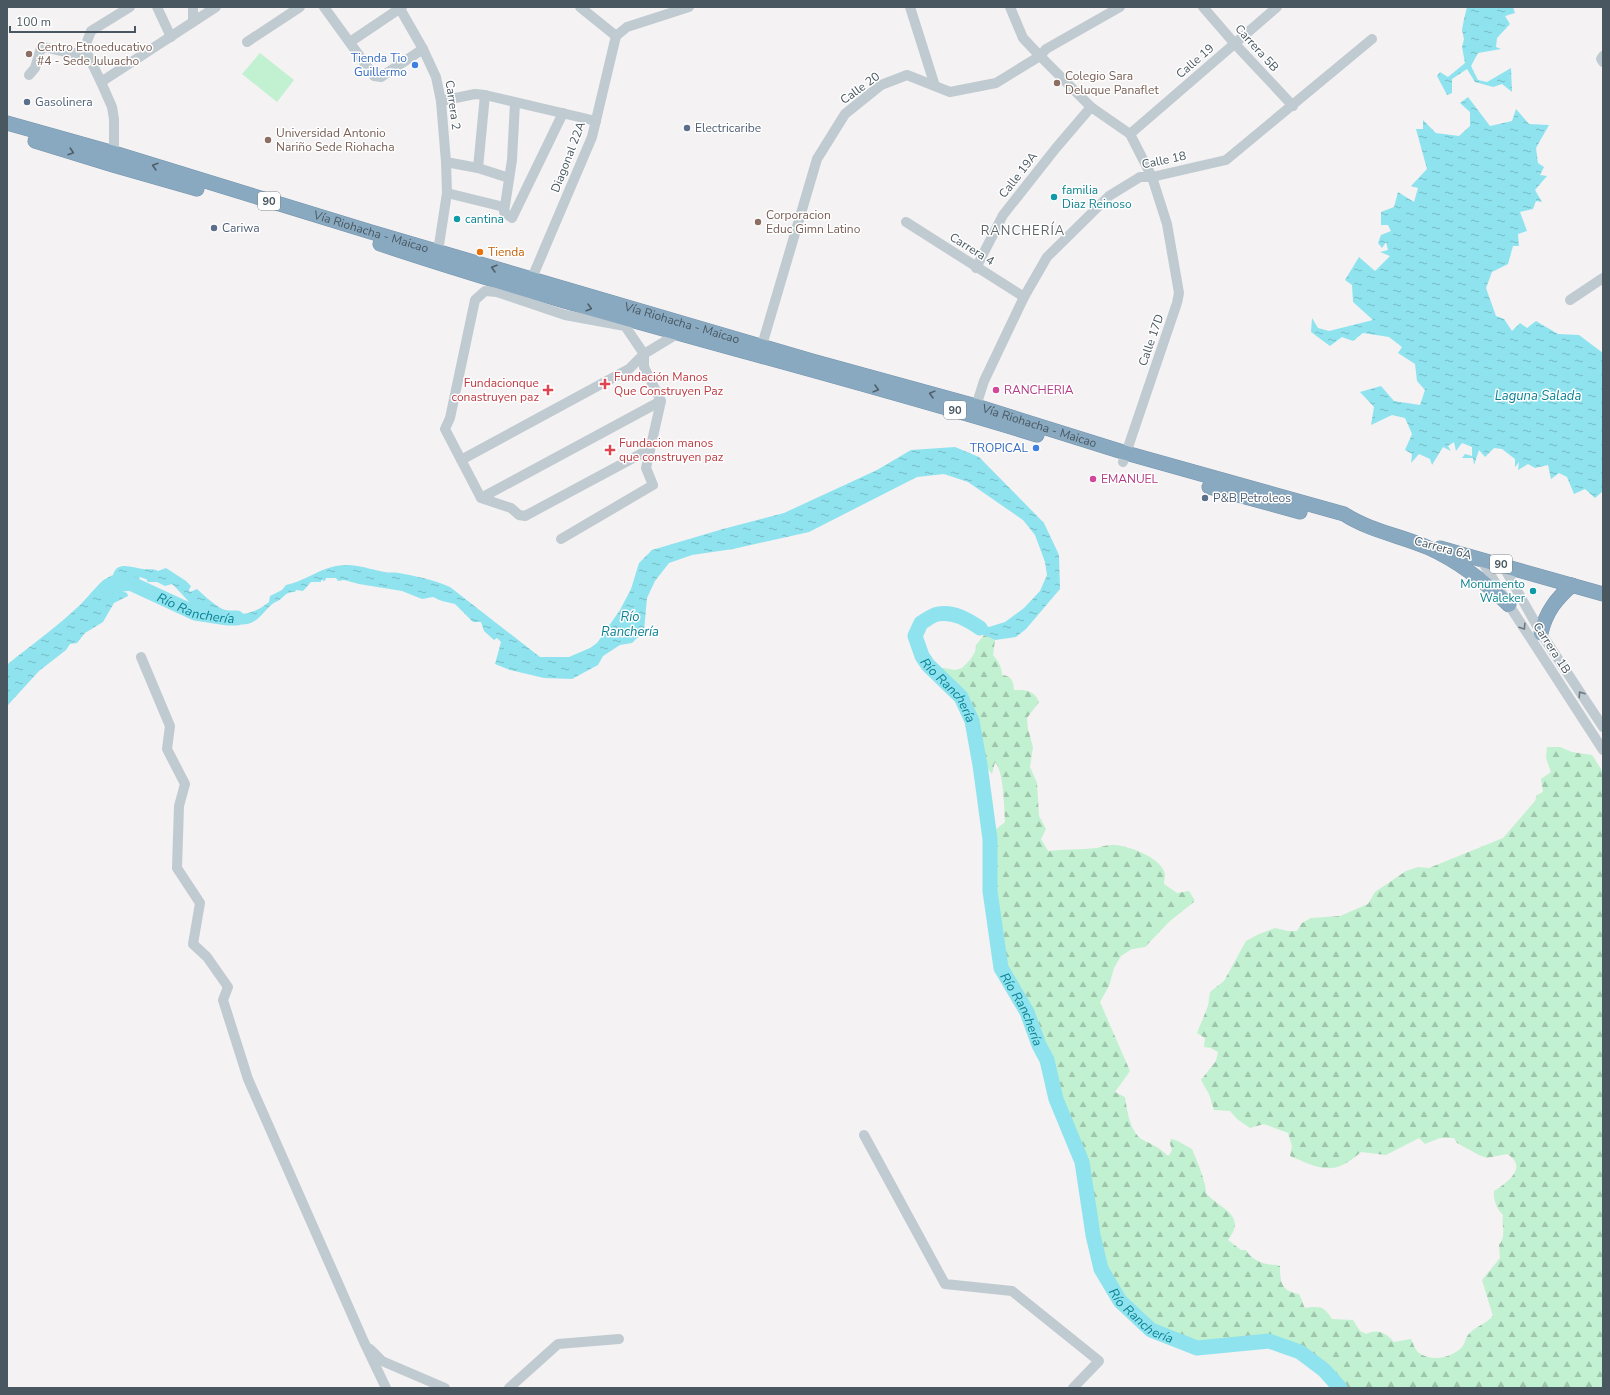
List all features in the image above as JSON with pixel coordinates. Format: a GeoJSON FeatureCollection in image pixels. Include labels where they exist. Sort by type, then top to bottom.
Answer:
{"type":"FeatureCollection","features":[{"type":"Feature","properties":{"kind":"highway","name":"Vía Riohacha - Maicao"},"geometry":{"type":"LineString","coordinates":[[7,123],[114,159],[438,257],[811,366],[975,416],[1125,458]]}},
{"type":"Feature","properties":{"kind":"highway","name":"Vía Riohacha - Maicao"},"geometry":{"type":"LineString","coordinates":[[7,132],[114,159]]}},
{"type":"Feature","properties":{"kind":"highway","name":"Vía Riohacha - Maicao"},"geometry":{"type":"LineString","coordinates":[[811,366],[976,406],[1125,458],[1241,496],[1343,524],[1357,523],[1398,537]]}},
{"type":"Feature","properties":{"kind":"highway","name":"Carrera 6A"},"geometry":{"type":"LineString","coordinates":[[1398,537],[1502,564],[1603,594]]}},
{"type":"Feature","properties":{"kind":"highway"},"geometry":{"type":"LineString","coordinates":[[1398,537],[1429,548],[1458,564],[1485,583],[1509,605]]}},
{"type":"Feature","properties":{"kind":"highway"},"geometry":{"type":"LineString","coordinates":[[1541,633],[1545,619],[1552,606],[1572,585]]}},
{"type":"Feature","properties":{"kind":"street"},"geometry":{"type":"LineString","coordinates":[[114,159],[114,119],[112,107],[87,53],[86,44],[91,31],[130,7]]}},
{"type":"Feature","properties":{"kind":"street"},"geometry":{"type":"LineString","coordinates":[[157,7],[171,37]]}},
{"type":"Feature","properties":{"kind":"street"},"geometry":{"type":"LineString","coordinates":[[193,7],[193,22]]}},
{"type":"Feature","properties":{"kind":"street"},"geometry":{"type":"LineString","coordinates":[[101,82],[216,7]]}},
{"type":"Feature","properties":{"kind":"street"},"geometry":{"type":"LineString","coordinates":[[247,42],[300,7]]}},
{"type":"Feature","properties":{"kind":"street"},"geometry":{"type":"LineString","coordinates":[[324,7],[374,76],[381,77],[423,49]]}},
{"type":"Feature","properties":{"kind":"street"},"geometry":{"type":"LineString","coordinates":[[350,42],[400,7]]}},
{"type":"Feature","properties":{"kind":"street","name":"Carrera 2"},"geometry":{"type":"LineString","coordinates":[[400,7],[423,49],[436,77],[441,102],[447,193],[438,257]]}},
{"type":"Feature","properties":{"kind":"street"},"geometry":{"type":"LineString","coordinates":[[580,7],[616,36],[627,27],[689,7]]}},
{"type":"Feature","properties":{"kind":"street"},"geometry":{"type":"LineString","coordinates":[[910,7],[935,86]]}},
{"type":"Feature","properties":{"kind":"street"},"geometry":{"type":"LineString","coordinates":[[1010,7],[1023,38],[1040,56],[1091,107],[1130,134]]}},
{"type":"Feature","properties":{"kind":"street","name":"Calle 20"},"geometry":{"type":"LineString","coordinates":[[760,351],[817,159],[845,114],[881,85],[906,75],[950,92],[996,83],[1040,56],[1046,49],[1120,7]]}},
{"type":"Feature","properties":{"kind":"street","name":"Carrera 5B"},"geometry":{"type":"LineString","coordinates":[[1203,7],[1235,44],[1293,106]]}},
{"type":"Feature","properties":{"kind":"street","name":"Calle 19"},"geometry":{"type":"LineString","coordinates":[[1130,134],[1277,7]]}},
{"type":"Feature","properties":{"kind":"street","name":"Diagonal 22A"},"geometry":{"type":"LineString","coordinates":[[530,284],[592,137],[616,36]]}},
{"type":"Feature","properties":{"kind":"street","name":"Calle 18"},"geometry":{"type":"LineString","coordinates":[[976,406],[984,381],[1024,297],[1047,257],[1110,196],[1140,177],[1152,177],[1226,160],[1372,39]]}},
{"type":"Feature","properties":{"kind":"street"},"geometry":{"type":"LineString","coordinates":[[29,75],[35,68],[41,48],[44,47],[69,53],[87,53]]}},
{"type":"Feature","properties":{"kind":"street"},"geometry":{"type":"LineString","coordinates":[[441,102],[475,94],[485,95],[596,120]]}},
{"type":"Feature","properties":{"kind":"street"},"geometry":{"type":"LineString","coordinates":[[478,168],[485,95]]}},
{"type":"Feature","properties":{"kind":"street"},"geometry":{"type":"LineString","coordinates":[[515,102],[512,160],[504,207],[504,212],[512,218],[563,113]]}},
{"type":"Feature","properties":{"kind":"street","name":"Calle 19A"},"geometry":{"type":"LineString","coordinates":[[976,268],[1003,215],[1056,148],[1091,107]]}},
{"type":"Feature","properties":{"kind":"street","name":"Calle 17D"},"geometry":{"type":"LineString","coordinates":[[1125,458],[1177,304],[1179,293],[1167,224],[1152,177],[1130,134]]}},
{"type":"Feature","properties":{"kind":"street"},"geometry":{"type":"LineString","coordinates":[[446,162],[478,168],[509,178]]}},
{"type":"Feature","properties":{"kind":"street"},"geometry":{"type":"LineString","coordinates":[[447,193],[504,207]]}},
{"type":"Feature","properties":{"kind":"street","name":"Carrera 4"},"geometry":{"type":"LineString","coordinates":[[906,222],[976,268],[1024,297]]}},
{"type":"Feature","properties":{"kind":"street"},"geometry":{"type":"LineString","coordinates":[[1570,300],[1603,278]]}},
{"type":"Feature","properties":{"kind":"street"},"geometry":{"type":"LineString","coordinates":[[561,539],[653,485],[646,468],[661,400],[644,367],[644,354],[625,326],[565,315],[497,292],[485,291],[475,300],[450,418],[445,429],[481,498],[511,508],[519,515],[525,516],[650,448]]}},
{"type":"Feature","properties":{"kind":"street"},"geometry":{"type":"LineString","coordinates":[[462,460],[629,369],[644,354],[679,328]]}},
{"type":"Feature","properties":{"kind":"street"},"geometry":{"type":"LineString","coordinates":[[481,498],[661,400]]}},
{"type":"Feature","properties":{"kind":"street","name":"Carrera 1B"},"geometry":{"type":"LineString","coordinates":[[1480,558],[1603,750]]}},
{"type":"Feature","properties":{"kind":"street","name":"Carrera 1B"},"geometry":{"type":"LineString","coordinates":[[1502,564],[1541,633],[1603,727]]}},
{"type":"Feature","properties":{"kind":"street"},"geometry":{"type":"LineString","coordinates":[[142,657],[170,726],[167,749],[185,784],[179,806],[176,868],[200,903],[193,944],[207,957],[228,987],[223,1000],[248,1079],[364,1342],[386,1388]]}},
{"type":"Feature","properties":{"kind":"street"},"geometry":{"type":"LineString","coordinates":[[864,1135],[946,1284],[1012,1291],[1098,1361],[1074,1388]]}},
{"type":"Feature","properties":{"kind":"street"},"geometry":{"type":"LineString","coordinates":[[509,1388],[558,1344],[619,1339]]}},
{"type":"Feature","properties":{"kind":"street"},"geometry":{"type":"LineString","coordinates":[[364,1342],[382,1361],[445,1388]]}},
{"type":"Feature","properties":{"kind":"green space"},"geometry":{"type":"Polygon","coordinates":[[[260,53],[294,80],[277,102],[242,74],[260,53]]]}},
{"type":"Feature","properties":{"kind":"green space"},"geometry":{"type":"Polygon","coordinates":[[[984,635],[995,640],[993,655],[999,664],[1002,675],[1010,678],[1014,690],[1022,690],[1032,693],[1039,702],[1027,718],[1028,729],[1033,747],[1030,767],[1037,783],[1039,816],[1046,829],[1041,839],[1048,851],[1091,849],[1108,845],[1121,846],[1136,850],[1152,858],[1163,869],[1165,875],[1164,884],[1177,893],[1189,891],[1195,901],[1170,921],[1145,947],[1132,949],[1121,956],[1114,968],[1109,986],[1100,1002],[1130,1071],[1115,1092],[1125,1097],[1130,1121],[1135,1132],[1143,1140],[1159,1148],[1168,1156],[1172,1150],[1170,1144],[1171,1139],[1178,1141],[1192,1149],[1203,1178],[1206,1193],[1211,1199],[1224,1208],[1233,1218],[1235,1224],[1228,1240],[1241,1250],[1246,1250],[1258,1261],[1280,1266],[1280,1277],[1283,1285],[1288,1291],[1299,1294],[1305,1308],[1318,1307],[1324,1309],[1332,1319],[1353,1320],[1360,1331],[1366,1334],[1374,1331],[1382,1332],[1394,1342],[1411,1339],[1418,1352],[1424,1356],[1442,1358],[1453,1354],[1463,1346],[1471,1332],[1493,1316],[1482,1280],[1500,1258],[1499,1245],[1503,1238],[1503,1215],[1496,1204],[1494,1191],[1505,1184],[1514,1174],[1516,1164],[1513,1159],[1507,1154],[1487,1158],[1457,1143],[1454,1138],[1440,1138],[1425,1144],[1419,1138],[1386,1155],[1361,1152],[1351,1160],[1334,1168],[1319,1167],[1310,1164],[1290,1156],[1292,1146],[1288,1133],[1264,1124],[1250,1128],[1237,1119],[1230,1111],[1214,1110],[1209,1094],[1201,1080],[1216,1061],[1218,1052],[1211,1048],[1204,1047],[1205,1038],[1197,1033],[1208,1006],[1210,992],[1224,981],[1246,941],[1275,928],[1288,931],[1297,931],[1302,923],[1311,918],[1340,916],[1368,904],[1375,892],[1406,871],[1418,867],[1429,868],[1503,838],[1535,801],[1537,795],[1543,792],[1541,779],[1551,772],[1546,758],[1547,747],[1560,747],[1572,752],[1592,755],[1603,772],[1603,1388],[1340,1388],[1324,1370],[1300,1352],[1269,1341],[1197,1348],[1151,1330],[1120,1301],[1101,1269],[1093,1235],[1082,1162],[1056,1099],[1047,1060],[1028,1015],[1001,968],[990,891],[990,839],[995,830],[1005,822],[1003,790],[1000,773],[995,762],[992,774],[984,764],[980,749],[982,743],[977,716],[973,707],[968,702],[964,704],[960,696],[934,671],[937,668],[955,670],[962,668],[970,660],[975,652],[976,645],[984,635]]]}},
{"type":"Feature","properties":{"kind":"water"},"geometry":{"type":"Polygon","coordinates":[[[1467,7],[1513,7],[1515,13],[1505,16],[1510,24],[1497,38],[1496,47],[1501,49],[1478,53],[1471,66],[1478,80],[1487,82],[1511,68],[1512,92],[1502,84],[1493,87],[1475,82],[1467,69],[1452,79],[1452,93],[1447,95],[1437,76],[1440,72],[1448,77],[1465,63],[1462,47],[1464,39],[1462,30],[1467,7]]]}},
{"type":"Feature","properties":{"kind":"water","name":"Laguna Salada"},"geometry":{"type":"Polygon","coordinates":[[[1468,97],[1490,126],[1512,121],[1516,109],[1529,124],[1549,125],[1536,148],[1538,163],[1544,167],[1540,175],[1547,176],[1535,190],[1542,202],[1536,201],[1533,209],[1520,212],[1527,231],[1518,234],[1519,246],[1513,246],[1508,264],[1492,272],[1486,288],[1496,316],[1504,319],[1512,331],[1520,323],[1527,328],[1536,321],[1558,334],[1579,335],[1603,353],[1603,491],[1595,498],[1585,489],[1574,494],[1567,477],[1559,473],[1551,479],[1548,465],[1535,468],[1528,464],[1518,470],[1519,462],[1515,467],[1515,459],[1502,449],[1494,448],[1485,457],[1479,450],[1474,465],[1473,458],[1462,458],[1465,454],[1472,456],[1472,447],[1462,443],[1456,451],[1454,442],[1448,446],[1451,451],[1443,447],[1432,465],[1430,459],[1419,454],[1411,463],[1412,454],[1405,450],[1412,434],[1405,418],[1392,415],[1371,425],[1374,407],[1360,392],[1381,386],[1394,401],[1420,405],[1425,390],[1417,381],[1415,364],[1398,353],[1402,347],[1389,337],[1363,333],[1353,341],[1342,337],[1330,346],[1311,332],[1312,318],[1318,328],[1329,331],[1373,320],[1353,302],[1352,285],[1345,280],[1359,257],[1375,271],[1390,256],[1380,252],[1388,250],[1386,242],[1382,248],[1378,243],[1381,235],[1391,231],[1388,225],[1381,225],[1381,212],[1394,207],[1398,192],[1414,202],[1418,188],[1411,186],[1427,169],[1416,129],[1423,129],[1423,120],[1436,133],[1459,136],[1470,126],[1470,112],[1460,103],[1468,97]]]}},
{"type":"Feature","properties":{"kind":"water","name":"Río Ranchería"},"geometry":{"type":"Polygon","coordinates":[[[955,447],[979,457],[1044,523],[1059,555],[1060,589],[1026,629],[1016,637],[995,640],[975,631],[964,618],[978,621],[989,627],[1005,622],[1024,608],[1040,591],[1047,575],[1045,562],[1035,535],[1023,520],[968,482],[944,474],[917,477],[809,532],[733,549],[692,555],[669,563],[655,581],[647,598],[644,631],[632,643],[620,645],[603,656],[598,665],[572,679],[544,678],[510,670],[495,664],[501,642],[497,638],[494,640],[484,631],[481,622],[473,622],[455,604],[433,597],[422,599],[402,591],[344,580],[338,581],[336,578],[326,578],[325,581],[321,580],[321,582],[311,582],[303,591],[296,590],[295,592],[287,594],[272,604],[259,618],[251,623],[240,625],[230,624],[216,614],[205,612],[204,608],[202,608],[202,613],[172,584],[165,586],[157,582],[148,582],[146,579],[140,577],[137,581],[129,579],[121,583],[120,588],[122,591],[127,593],[128,596],[114,603],[103,622],[85,633],[77,643],[70,644],[66,650],[39,671],[7,706],[7,666],[9,663],[64,619],[100,584],[108,577],[113,575],[115,570],[122,566],[158,571],[166,568],[191,586],[189,590],[190,592],[197,589],[222,609],[240,614],[249,613],[259,609],[269,602],[270,596],[282,590],[286,585],[332,567],[352,565],[384,572],[412,575],[450,587],[540,657],[569,657],[590,648],[597,643],[620,610],[631,589],[639,563],[652,550],[784,513],[877,470],[911,450],[955,447]]]}},
{"type":"Feature","properties":{"kind":"waterway","name":"Río Ranchería"},"geometry":{"type":"LineString","coordinates":[[104,590],[108,586],[130,583],[195,613],[237,618]]}},
{"type":"Feature","properties":{"kind":"waterway","name":"Río Ranchería"},"geometry":{"type":"LineString","coordinates":[[980,628],[966,619],[944,613],[931,616],[921,623],[915,636],[922,656],[928,665],[961,697],[972,721],[980,765],[990,839],[990,891],[1001,968],[1027,1012],[1039,1045],[1047,1060],[1056,1099],[1082,1162],[1093,1235],[1101,1269],[1120,1301],[1151,1330],[1197,1348],[1269,1341],[1300,1352],[1324,1370],[1340,1388]]}},
{"type":"Feature","properties":{"kind":"place","name":"Centro Etnoeducativo #4 - Sede Juluacho"},"geometry":{"type":"Point","coordinates":[29,54]}},
{"type":"Feature","properties":{"kind":"place","name":"Tienda Tio Guillermo"},"geometry":{"type":"Point","coordinates":[415,65]}},
{"type":"Feature","properties":{"kind":"place","name":"Colegio Sara Deluque Panaflet"},"geometry":{"type":"Point","coordinates":[1057,83]}},
{"type":"Feature","properties":{"kind":"place","name":"Gasolinera"},"geometry":{"type":"Point","coordinates":[27,102]}},
{"type":"Feature","properties":{"kind":"place","name":"Electricaribe"},"geometry":{"type":"Point","coordinates":[687,128]}},
{"type":"Feature","properties":{"kind":"place","name":"Universidad Antonio Nariño Sede Riohacha"},"geometry":{"type":"Point","coordinates":[268,140]}},
{"type":"Feature","properties":{"kind":"place","name":"familia Diaz Reinoso"},"geometry":{"type":"Point","coordinates":[1054,197]}},
{"type":"Feature","properties":{"kind":"place","name":"cantina"},"geometry":{"type":"Point","coordinates":[457,219]}},
{"type":"Feature","properties":{"kind":"place","name":"Corporacion Educ Gimn Latino"},"geometry":{"type":"Point","coordinates":[758,222]}},
{"type":"Feature","properties":{"kind":"place","name":"Cariwa"},"geometry":{"type":"Point","coordinates":[214,228]}},
{"type":"Feature","properties":{"kind":"place","name":"Tienda"},"geometry":{"type":"Point","coordinates":[480,252]}},
{"type":"Feature","properties":{"kind":"place","name":"Fundación Manos Que Construyen Paz"},"geometry":{"type":"Point","coordinates":[605,384]}},
{"type":"Feature","properties":{"kind":"place","name":"Fundacionque conastruyen paz"},"geometry":{"type":"Point","coordinates":[548,390]}},
{"type":"Feature","properties":{"kind":"place","name":"RANCHERIA"},"geometry":{"type":"Point","coordinates":[996,390]}},
{"type":"Feature","properties":{"kind":"place","name":"TROPICAL"},"geometry":{"type":"Point","coordinates":[1036,448]}},
{"type":"Feature","properties":{"kind":"place","name":"Fundacion manos que construyen paz"},"geometry":{"type":"Point","coordinates":[610,450]}},
{"type":"Feature","properties":{"kind":"place","name":"EMANUEL"},"geometry":{"type":"Point","coordinates":[1093,479]}},
{"type":"Feature","properties":{"kind":"place","name":"P&B Petroleos"},"geometry":{"type":"Point","coordinates":[1205,498]}},
{"type":"Feature","properties":{"kind":"place","name":"Monumento Waleker"},"geometry":{"type":"Point","coordinates":[1533,591]}},
{"type":"Feature","properties":{"kind":"district","name":"RANCHERÍA"},"geometry":{"type":"Point","coordinates":[1023,230]}}]}
